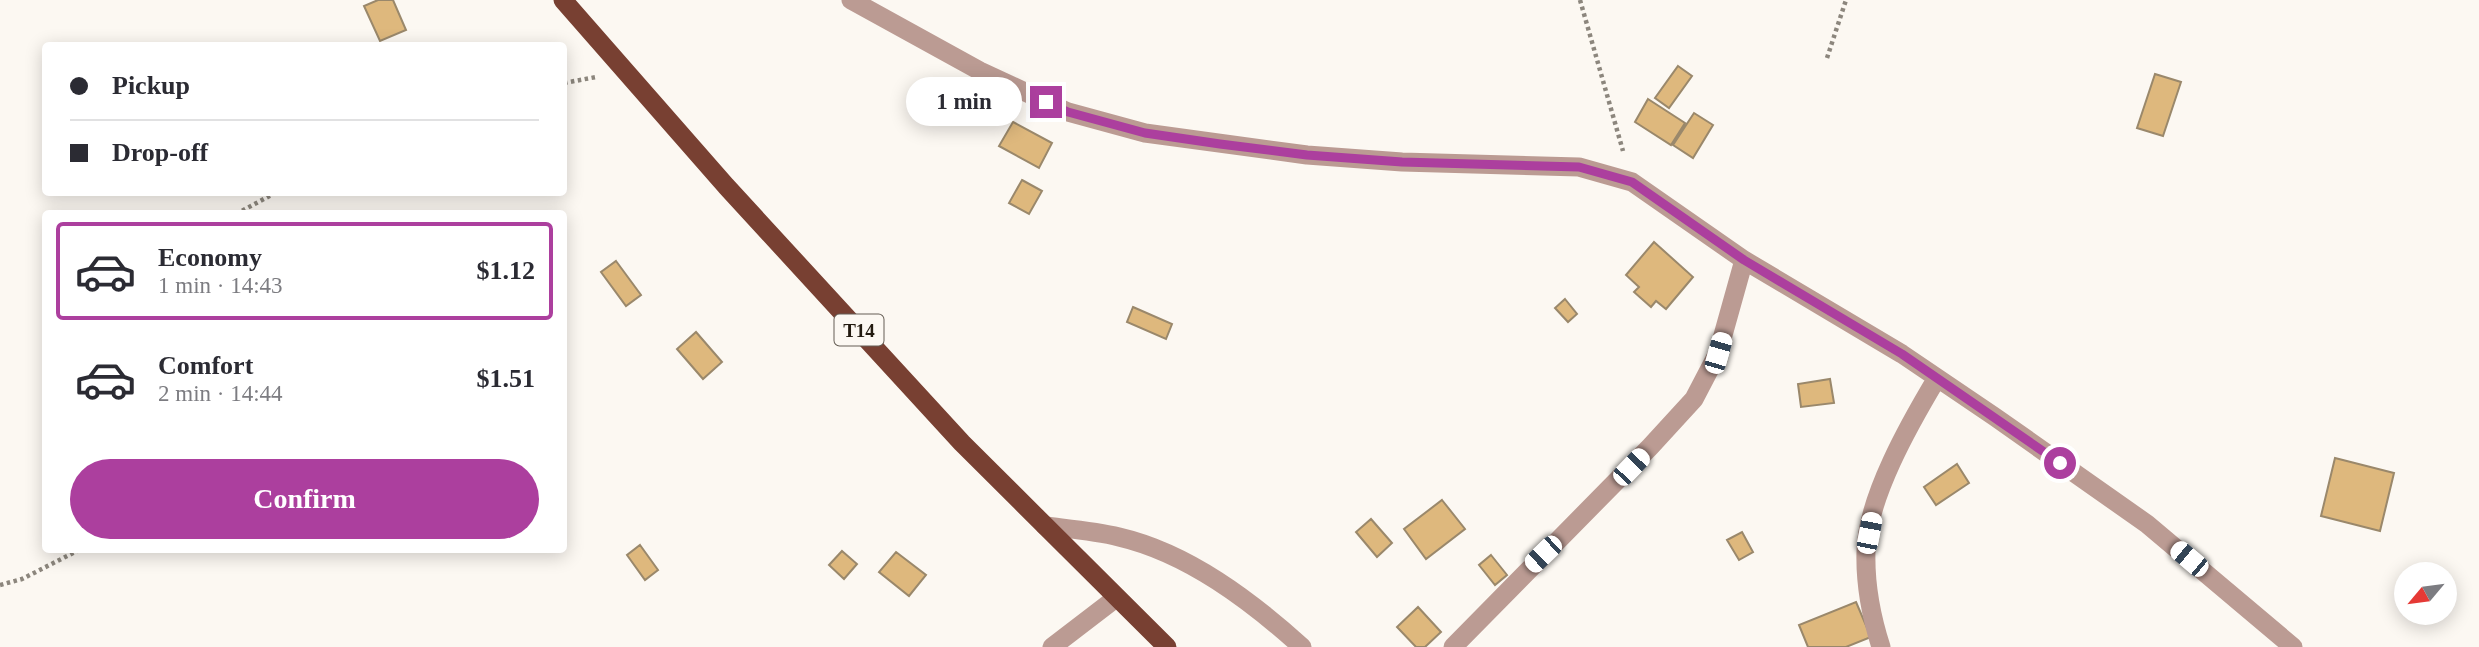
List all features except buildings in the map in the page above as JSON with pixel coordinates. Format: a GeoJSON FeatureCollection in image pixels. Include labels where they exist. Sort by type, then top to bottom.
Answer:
{"type":"FeatureCollection","features":[{"type":"Feature","properties":{"kind":"highway","name":"T14"},"geometry":{"type":"LineString","coordinates":[[563,0],[726,186],[962,443],[1167,647]]}},
{"type":"Feature","properties":{"kind":"street"},"geometry":{"type":"LineString","coordinates":[[850,0],[980,71],[1068,112],[1145,133],[1321,156],[1579,167],[1632,182],[1744,260],[1902,354],[2147,524],[2293,647]]}},
{"type":"Feature","properties":{"kind":"street"},"geometry":{"type":"LineString","coordinates":[[1453,647],[1650,447],[1693,399],[1718,353],[1744,260]]}},
{"type":"Feature","properties":{"kind":"street"},"geometry":{"type":"LineString","coordinates":[[1881,647],[1870,615],[1866,550],[1872,515],[1912,420],[1937,378]]}},
{"type":"Feature","properties":{"kind":"street"},"geometry":{"type":"LineString","coordinates":[[1045,526],[1120,537],[1162,552],[1217,579],[1302,647]]}},
{"type":"Feature","properties":{"kind":"street"},"geometry":{"type":"LineString","coordinates":[[1054,646],[1116,598]]}},
{"type":"Feature","properties":{"kind":"path"},"geometry":{"type":"LineString","coordinates":[[1580,0],[1632,182]]}},
{"type":"Feature","properties":{"kind":"path"},"geometry":{"type":"LineString","coordinates":[[1827,58],[1846,0]]}},
{"type":"Feature","properties":{"kind":"path"},"geometry":{"type":"LineString","coordinates":[[243,210],[270,196]]}},
{"type":"Feature","properties":{"kind":"path"},"geometry":{"type":"LineString","coordinates":[[0,585],[22,579],[73,553]]}},
{"type":"Feature","properties":{"kind":"route"},"geometry":{"type":"LineString","coordinates":[[1046,102],[1068,112],[1145,133],[1220,144],[1307,155],[1402,162],[1579,167],[1632,182],[1744,260],[1902,354],[2060,463]]}}]}
